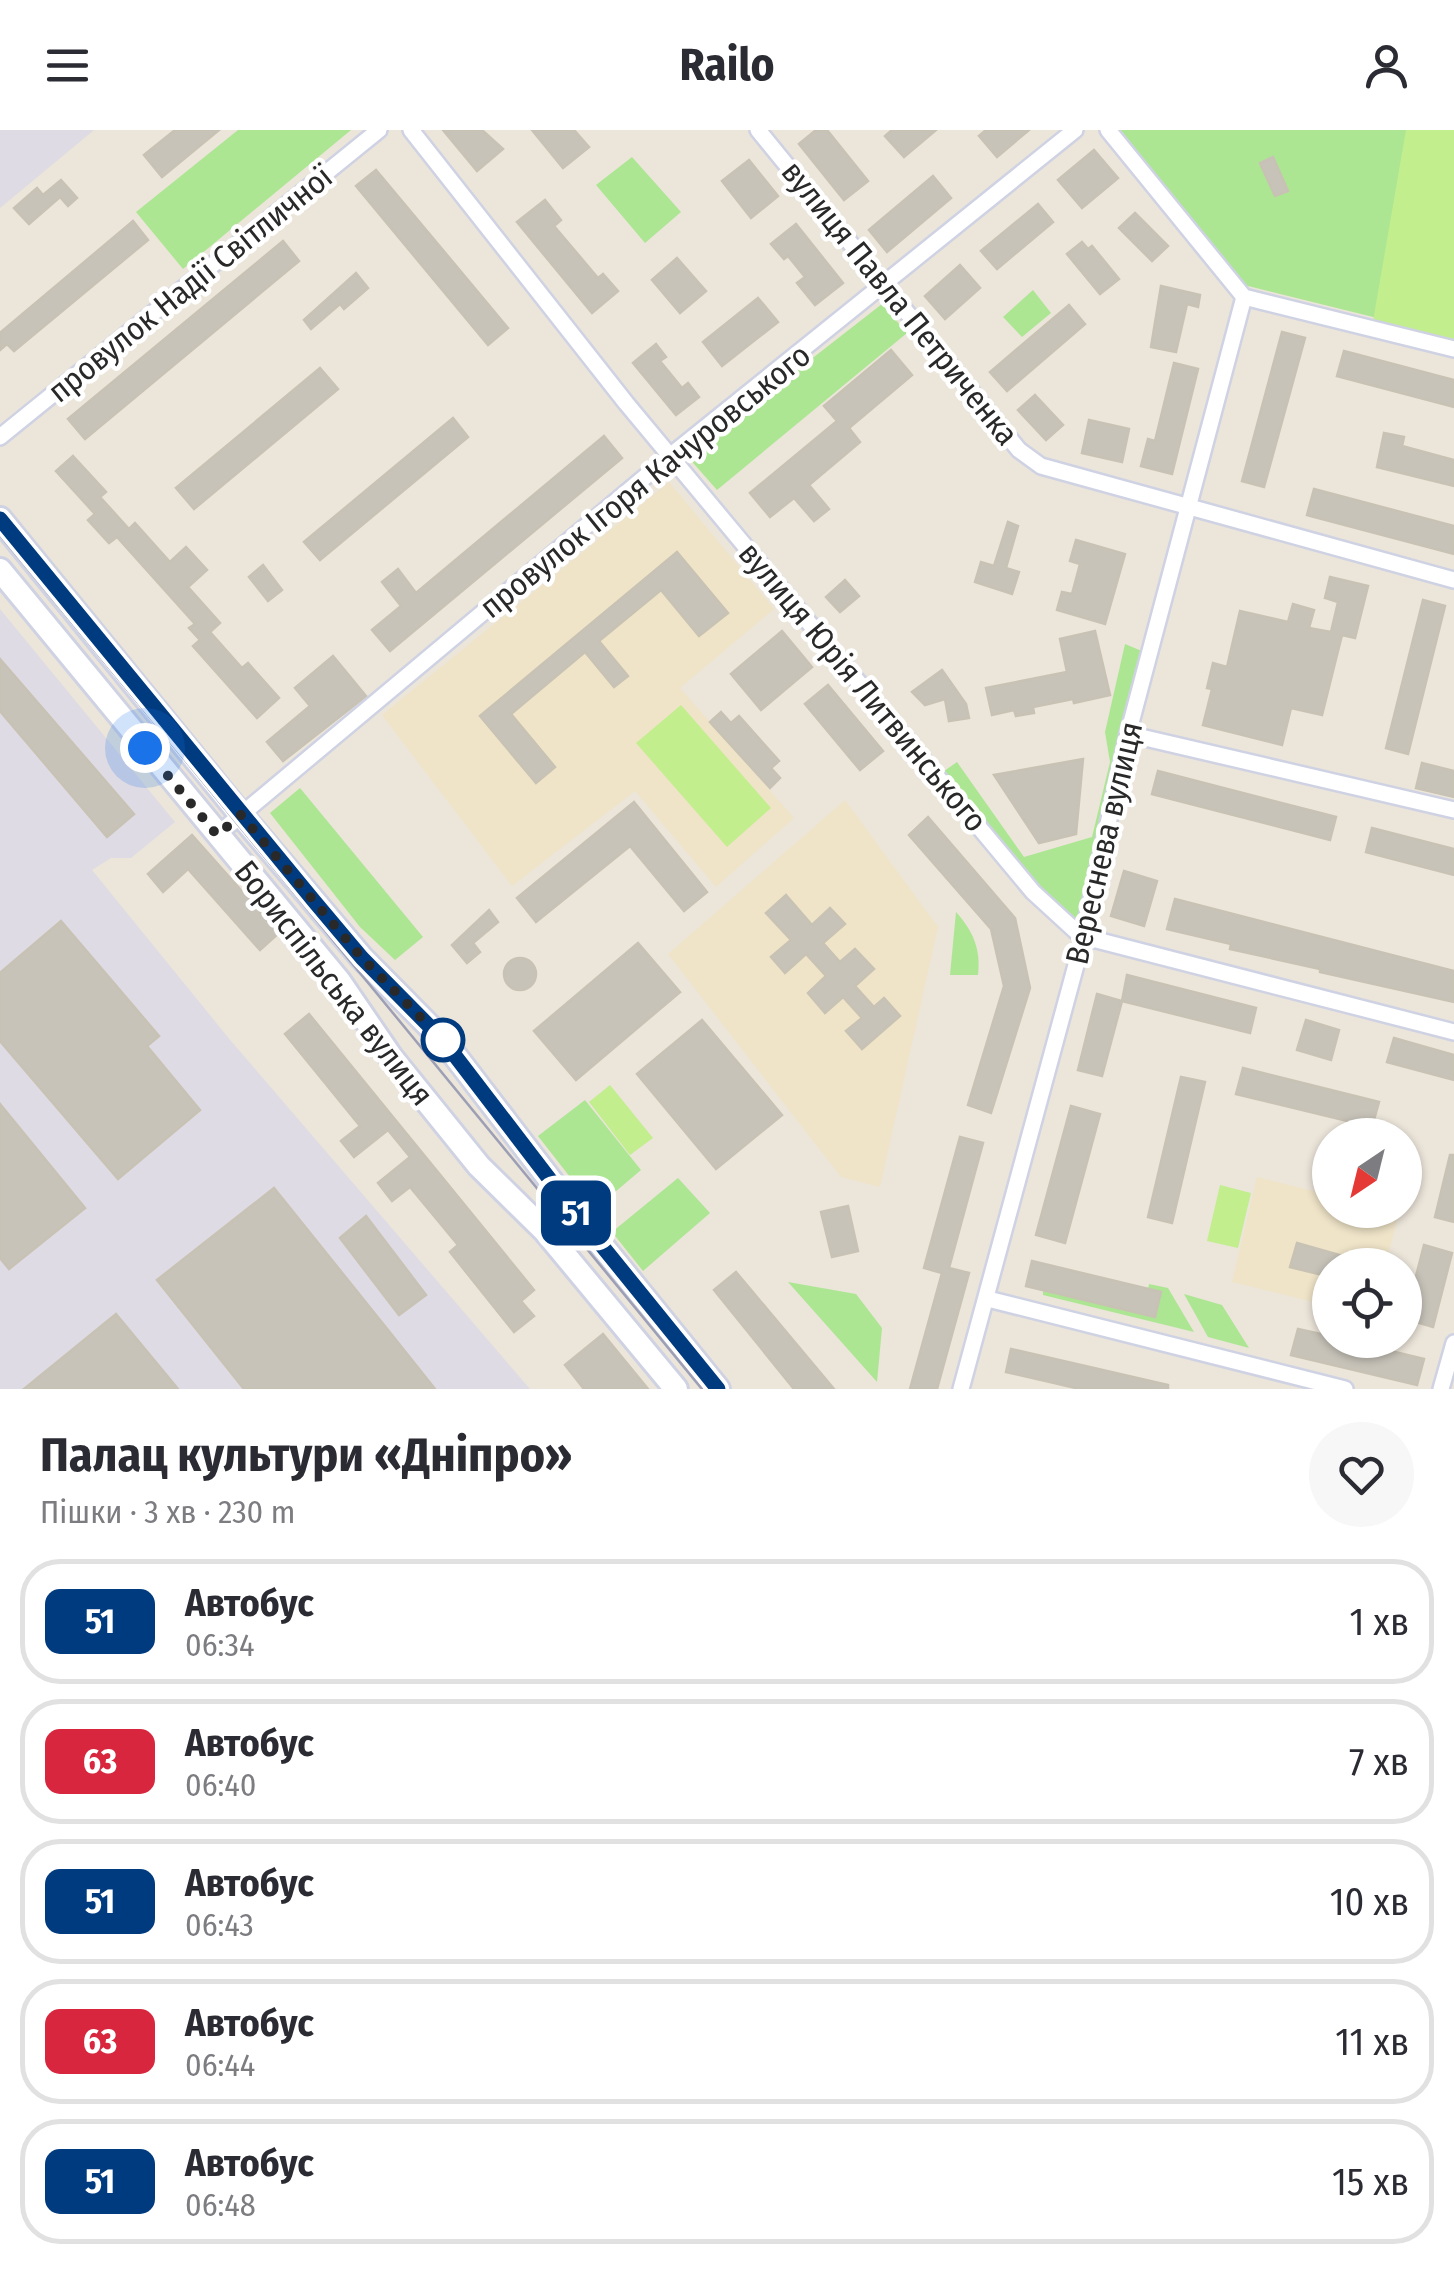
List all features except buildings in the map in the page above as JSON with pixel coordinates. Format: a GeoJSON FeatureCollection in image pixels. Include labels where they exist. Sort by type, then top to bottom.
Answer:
{"type":"FeatureCollection","features":[{"type":"Feature","properties":{"kind":"main road","name":"Бориспільська вулиця"},"geometry":{"type":"LineString","coordinates":[[0,519],[362,958],[443,1040],[577,1215],[718,1389]]}},
{"type":"Feature","properties":{"kind":"main road","name":"Бориспільська вулиця"},"geometry":{"type":"LineString","coordinates":[[0,570],[339,981],[391,1058],[468,1153],[545,1231],[676,1389]]}},
{"type":"Feature","properties":{"kind":"street","name":"провулок Надії Світличної"},"geometry":{"type":"LineString","coordinates":[[0,437],[379,130]]}},
{"type":"Feature","properties":{"kind":"street","name":"вулиця Юрія Литвинського"},"geometry":{"type":"LineString","coordinates":[[411,130],[670,456],[1033,892],[1081,936],[1454,1032]]}},
{"type":"Feature","properties":{"kind":"street","name":"вулиця Павла Петриченка"},"geometry":{"type":"LineString","coordinates":[[758,130],[1020,450],[1041,466],[1454,580]]}},
{"type":"Feature","properties":{"kind":"street","name":"провулок Ігоря Качуровського"},"geometry":{"type":"LineString","coordinates":[[217,835],[670,456],[1075,130]]}},
{"type":"Feature","properties":{"kind":"street"},"geometry":{"type":"LineString","coordinates":[[1108,130],[1244,298],[1454,349]]}},
{"type":"Feature","properties":{"kind":"street","name":"Вереснева вулиця"},"geometry":{"type":"LineString","coordinates":[[961,1389],[988,1299],[1128,734],[1244,298]]}},
{"type":"Feature","properties":{"kind":"street"},"geometry":{"type":"LineString","coordinates":[[1128,734],[1454,810]]}},
{"type":"Feature","properties":{"kind":"street"},"geometry":{"type":"LineString","coordinates":[[988,1299],[1345,1389]]}},
{"type":"Feature","properties":{"kind":"street"},"geometry":{"type":"LineString","coordinates":[[1442,1389],[1454,1343]]}},
{"type":"Feature","properties":{"kind":"shaded area"},"geometry":{"type":"Polygon","coordinates":[[[0,130],[94,130],[0,208],[0,130]]]}},
{"type":"Feature","properties":{"kind":"shaded area"},"geometry":{"type":"Polygon","coordinates":[[[669,482],[774,609],[680,688],[794,818],[716,887],[635,791],[512,886],[382,715],[669,482]]]}},
{"type":"Feature","properties":{"kind":"shaded area"},"geometry":{"type":"Polygon","coordinates":[[[0,609],[175,822],[131,858],[111,858],[92,870],[231,1041],[530,1389],[0,1389],[0,609]]]}},
{"type":"Feature","properties":{"kind":"shaded area"},"geometry":{"type":"Polygon","coordinates":[[[845,800],[938,927],[880,1187],[841,1177],[668,954],[845,800]]]}},
{"type":"Feature","properties":{"kind":"shaded area"},"geometry":{"type":"Polygon","coordinates":[[[1257,1177],[1312,1191],[1312,1228],[1395,1228],[1390,1248],[1312,1248],[1312,1302],[1232,1282],[1257,1177]]]}},
{"type":"Feature","properties":{"kind":"green space"},"geometry":{"type":"Polygon","coordinates":[[[238,130],[351,130],[183,269],[136,212],[238,130]]]}},
{"type":"Feature","properties":{"kind":"green space"},"geometry":{"type":"Polygon","coordinates":[[[1115,130],[1454,130],[1454,337],[1236,283],[1115,130]]]}},
{"type":"Feature","properties":{"kind":"green space"},"geometry":{"type":"Polygon","coordinates":[[[1406,130],[1454,130],[1454,341],[1373,321],[1406,130]]]}},
{"type":"Feature","properties":{"kind":"green space"},"geometry":{"type":"Polygon","coordinates":[[[632,157],[681,212],[645,243],[596,185],[632,157]]]}},
{"type":"Feature","properties":{"kind":"green space"},"geometry":{"type":"Polygon","coordinates":[[[1033,290],[1051,313],[1022,337],[1003,317],[1033,290]]]}},
{"type":"Feature","properties":{"kind":"green space"},"geometry":{"type":"Polygon","coordinates":[[[882,304],[907,333],[717,490],[687,456],[882,304]]]}},
{"type":"Feature","properties":{"kind":"green space"},"geometry":{"type":"Polygon","coordinates":[[[1125,644],[1149,654],[1081,936],[937,776],[957,762],[1024,857],[1092,837],[1110,762],[1105,732],[1125,644]]]}},
{"type":"Feature","properties":{"kind":"green space"},"geometry":{"type":"Polygon","coordinates":[[[681,705],[771,808],[727,847],[636,743],[681,705]]]}},
{"type":"Feature","properties":{"kind":"green space"},"geometry":{"type":"Polygon","coordinates":[[[300,788],[423,937],[395,960],[360,927],[270,813],[300,788]]]}},
{"type":"Feature","properties":{"kind":"green space"},"geometry":{"type":"Polygon","coordinates":[[[956,912],[974,941],[978,975],[950,975],[956,912]]]}},
{"type":"Feature","properties":{"kind":"green space"},"geometry":{"type":"Polygon","coordinates":[[[610,1085],[653,1138],[630,1155],[589,1102],[610,1085]]]}},
{"type":"Feature","properties":{"kind":"green space"},"geometry":{"type":"Polygon","coordinates":[[[585,1100],[641,1170],[595,1209],[538,1136],[585,1100]]]}},
{"type":"Feature","properties":{"kind":"green space"},"geometry":{"type":"Polygon","coordinates":[[[678,1178],[710,1213],[643,1271],[612,1232],[678,1178]]]}},
{"type":"Feature","properties":{"kind":"green space"},"geometry":{"type":"Polygon","coordinates":[[[1220,1185],[1251,1193],[1238,1248],[1207,1241],[1220,1185]]]}},
{"type":"Feature","properties":{"kind":"green space"},"geometry":{"type":"Polygon","coordinates":[[[788,1282],[856,1294],[882,1328],[877,1382],[788,1282]]]}},
{"type":"Feature","properties":{"kind":"green space"},"geometry":{"type":"Polygon","coordinates":[[[1149,1284],[1168,1288],[1194,1332],[1043,1295],[1043,1290],[1155,1316],[1161,1292],[1148,1289],[1149,1284]]]}},
{"type":"Feature","properties":{"kind":"green space"},"geometry":{"type":"Polygon","coordinates":[[[1184,1294],[1222,1305],[1249,1348],[1208,1337],[1184,1294]]]}},
{"type":"Feature","properties":{"kind":"tram line"},"geometry":{"type":"LineString","coordinates":[[0,535],[702,1389]]}},
{"type":"Feature","properties":{"kind":"bus line","name":"51"},"geometry":{"type":"LineString","coordinates":[[0,519],[362,958],[443,1040],[577,1215],[718,1389]]}},
{"type":"Feature","properties":{"kind":"route"},"geometry":{"type":"LineString","coordinates":[[145,748],[217,835],[241,815],[362,958],[443,1040]]}}]}
